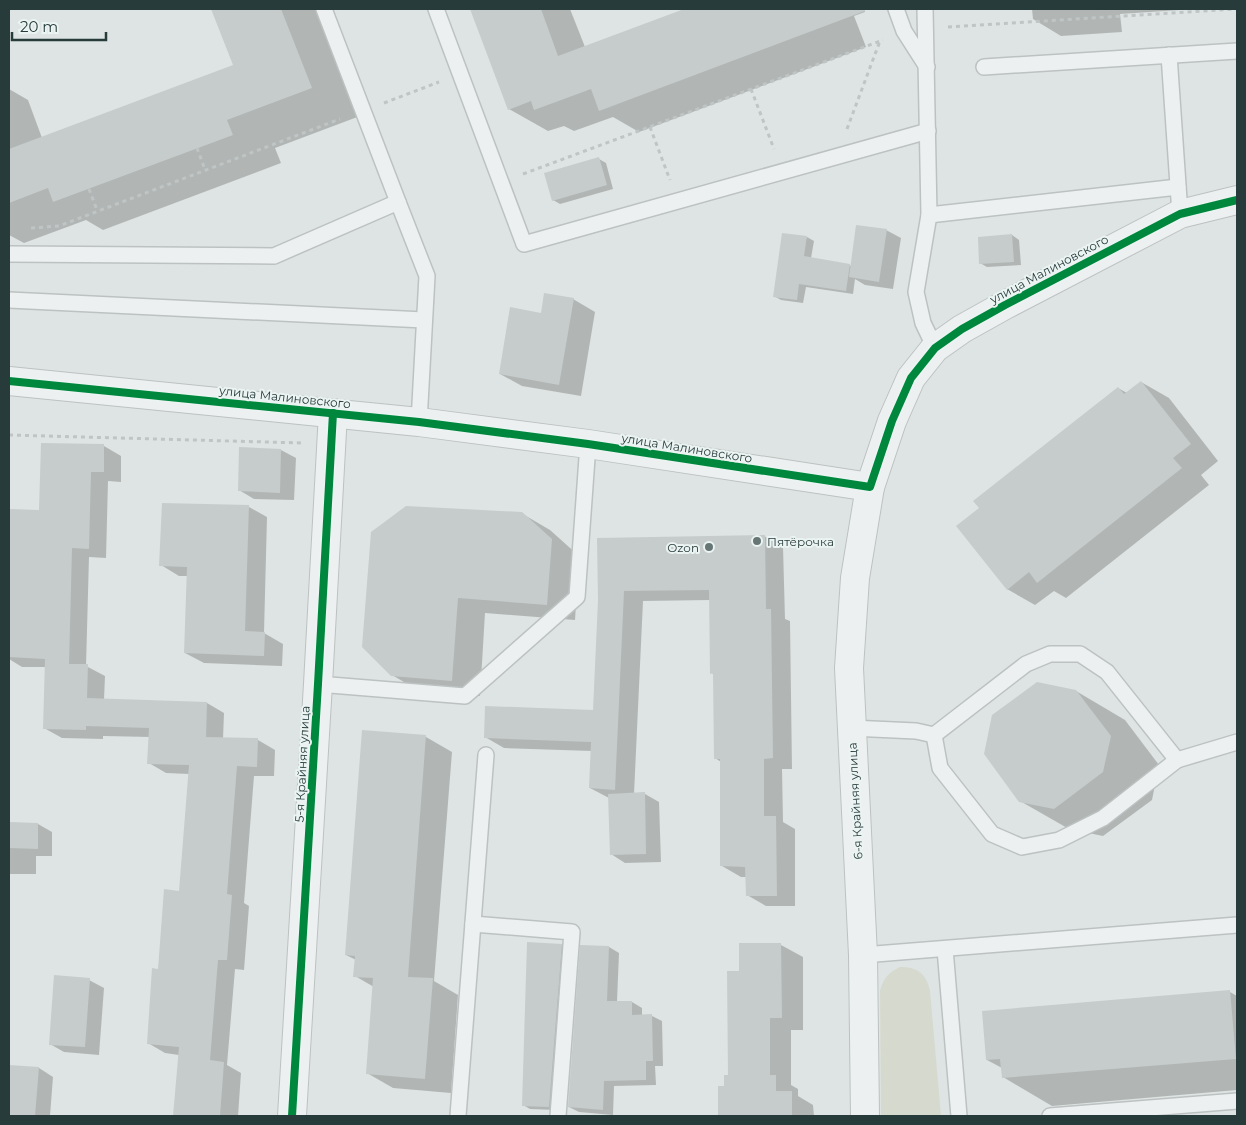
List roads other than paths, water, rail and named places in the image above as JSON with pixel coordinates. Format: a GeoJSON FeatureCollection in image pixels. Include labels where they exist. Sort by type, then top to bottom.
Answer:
{"type":"FeatureCollection","features":[{"type":"Feature","properties":{"kind":"street","name":"улица Малиновского"},"geometry":{"type":"LineString","coordinates":[[9,381],[419,422],[588,444],[870,487],[892,421],[910,378],[935,348],[962,329],[996,310],[1180,214],[1237,200]]}},
{"type":"Feature","properties":{"kind":"street","name":"5-я Крайняя улица"},"geometry":{"type":"LineString","coordinates":[[292,1116],[333,413]]}},
{"type":"Feature","properties":{"kind":"street","name":"6-я Крайняя улица"},"geometry":{"type":"LineString","coordinates":[[865,1116],[863,955],[849,668],[855,578],[870,487]]}},
{"type":"Feature","properties":{"kind":"lane"},"geometry":{"type":"LineString","coordinates":[[324,9],[427,276],[419,422]]}},
{"type":"Feature","properties":{"kind":"lane"},"geometry":{"type":"LineString","coordinates":[[436,9],[524,244],[928,131]]}},
{"type":"Feature","properties":{"kind":"lane"},"geometry":{"type":"LineString","coordinates":[[896,9],[904,31],[927,67]]}},
{"type":"Feature","properties":{"kind":"lane"},"geometry":{"type":"LineString","coordinates":[[925,9],[929,215],[916,292],[923,323],[935,348]]}},
{"type":"Feature","properties":{"kind":"lane"},"geometry":{"type":"LineString","coordinates":[[984,67],[1237,51]]}},
{"type":"Feature","properties":{"kind":"lane"},"geometry":{"type":"LineString","coordinates":[[1169,55],[1180,214]]}},
{"type":"Feature","properties":{"kind":"lane"},"geometry":{"type":"LineString","coordinates":[[929,215],[1178,187]]}},
{"type":"Feature","properties":{"kind":"lane"},"geometry":{"type":"LineString","coordinates":[[9,254],[274,256],[398,202]]}},
{"type":"Feature","properties":{"kind":"lane"},"geometry":{"type":"LineString","coordinates":[[9,300],[424,320]]}},
{"type":"Feature","properties":{"kind":"lane"},"geometry":{"type":"LineString","coordinates":[[318,684],[466,696],[577,597],[588,444]]}},
{"type":"Feature","properties":{"kind":"lane"},"geometry":{"type":"LineString","coordinates":[[934,735],[1026,664],[1050,654],[1080,654],[1107,672],[1177,760]]}},
{"type":"Feature","properties":{"kind":"lane"},"geometry":{"type":"LineString","coordinates":[[851,728],[916,731],[934,735]]}},
{"type":"Feature","properties":{"kind":"lane"},"geometry":{"type":"LineString","coordinates":[[934,735],[940,768],[992,834],[1022,847],[1059,840],[1103,818],[1177,760],[1237,742]]}},
{"type":"Feature","properties":{"kind":"lane"},"geometry":{"type":"LineString","coordinates":[[458,1116],[486,755]]}},
{"type":"Feature","properties":{"kind":"lane"},"geometry":{"type":"LineString","coordinates":[[473,924],[572,932],[558,1116]]}},
{"type":"Feature","properties":{"kind":"lane"},"geometry":{"type":"LineString","coordinates":[[863,955],[1237,925]]}},
{"type":"Feature","properties":{"kind":"lane"},"geometry":{"type":"LineString","coordinates":[[945,949],[959,1116]]}},
{"type":"Feature","properties":{"kind":"lane"},"geometry":{"type":"LineString","coordinates":[[1050,1116],[1237,1101]]}},
{"type":"Feature","properties":{"kind":"place","name":"Пятёрочка"},"geometry":{"type":"Point","coordinates":[757,541]}},
{"type":"Feature","properties":{"kind":"place","name":"Ozon"},"geometry":{"type":"Point","coordinates":[709,547]}}]}
